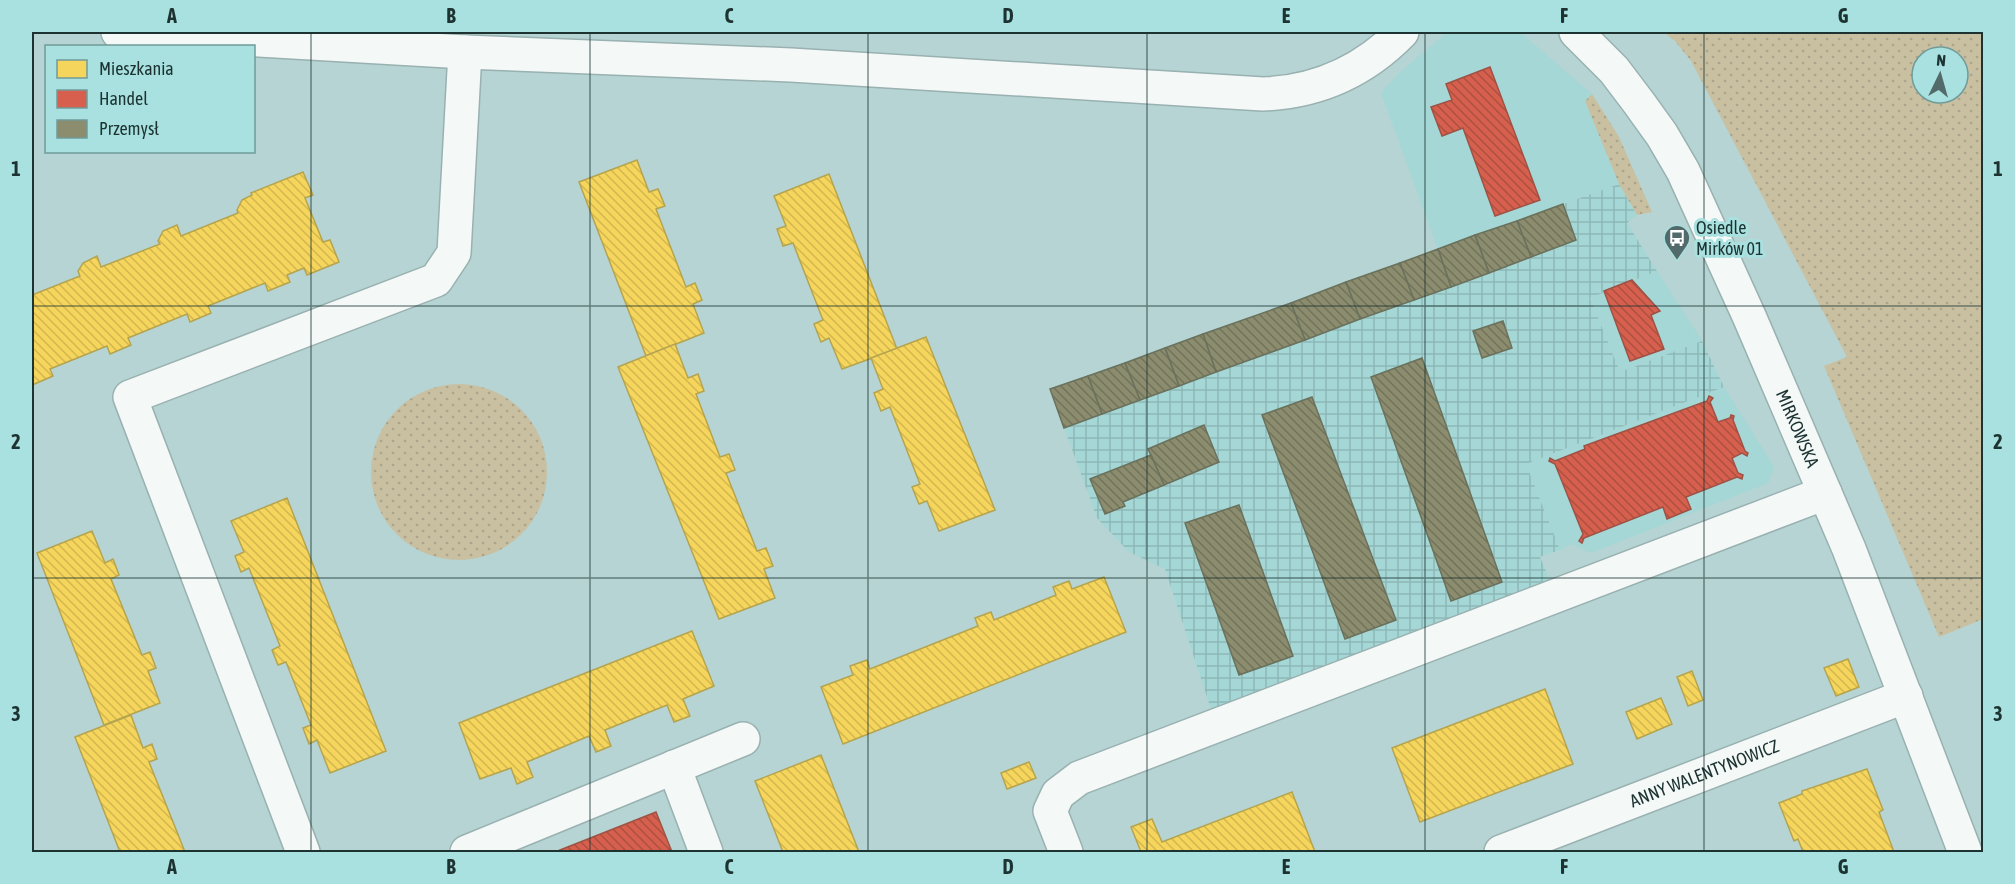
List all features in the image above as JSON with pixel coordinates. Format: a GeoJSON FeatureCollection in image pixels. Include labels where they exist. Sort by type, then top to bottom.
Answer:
{"type":"FeatureCollection","features":[{"type":"Feature","properties":{"kind":"street"},"geometry":{"type":"LineString","coordinates":[[118,32],[465,52],[790,65],[1263,94],[1310,88],[1338,78],[1368,62],[1402,32]]}},
{"type":"Feature","properties":{"kind":"street","name":"MIRKOWSKA"},"geometry":{"type":"LineString","coordinates":[[1576,32],[1614,70],[1640,103],[1683,171],[1749,316],[1825,493],[1965,852]]}},
{"type":"Feature","properties":{"kind":"street"},"geometry":{"type":"LineString","coordinates":[[303,852],[130,397],[436,280],[454,253],[465,52]]}},
{"type":"Feature","properties":{"kind":"street"},"geometry":{"type":"LineString","coordinates":[[1066,852],[1050,811],[1058,794],[1079,778],[1825,493]]}},
{"type":"Feature","properties":{"kind":"street","name":"ANNY WALENTYNOWICZ"},"geometry":{"type":"LineString","coordinates":[[1501,852],[1906,696]]}},
{"type":"Feature","properties":{"kind":"street"},"geometry":{"type":"LineString","coordinates":[[466,852],[743,739]]}},
{"type":"Feature","properties":{"kind":"street"},"geometry":{"type":"LineString","coordinates":[[674,767],[706,852]]}},
{"type":"Feature","properties":{"kind":"shaded area"},"geometry":{"type":"Polygon","coordinates":[[[1447,32],[1520,32],[1592,94],[1585,101],[1619,184],[1438,249],[1381,93],[1397,75],[1447,32]]]}},
{"type":"Feature","properties":{"kind":"shaded area"},"geometry":{"type":"Polygon","coordinates":[[[1663,32],[1983,32],[1983,619],[1939,637],[1824,366],[1847,357],[1691,61],[1674,40],[1663,32]]]}},
{"type":"Feature","properties":{"kind":"shaded area"},"geometry":{"type":"Polygon","coordinates":[[[1592,94],[1619,137],[1652,212],[1637,215],[1619,184],[1585,101],[1592,94]]]}},
{"type":"Feature","properties":{"kind":"shaded area"},"geometry":{"type":"Polygon","coordinates":[[[1619,184],[1637,215],[1627,223],[1657,271],[1590,298],[1620,372],[1702,341],[1724,387],[1526,464],[1560,550],[1540,557],[1551,583],[1211,709],[1165,569],[1129,552],[1097,518],[1050,389],[1619,184]]]}},
{"type":"Feature","properties":{"kind":"shaded area"},"geometry":{"type":"Polygon","coordinates":[[[1657,271],[1702,341],[1620,372],[1590,297],[1657,271]]]}},
{"type":"Feature","properties":{"kind":"shaded area"},"geometry":{"type":"Polygon","coordinates":[[[459,384],[493,391],[508,399],[521,410],[532,423],[540,438],[547,472],[540,506],[532,521],[521,534],[508,545],[493,553],[459,560],[425,553],[410,545],[397,534],[386,521],[378,506],[371,472],[378,438],[386,423],[397,410],[410,399],[425,391],[459,384]]]}},
{"type":"Feature","properties":{"kind":"shaded area"},"geometry":{"type":"Polygon","coordinates":[[[1724,387],[1774,467],[1768,483],[1591,553],[1571,544],[1560,550],[1526,464],[1724,387]]]}},
{"type":"Feature","properties":{"kind":"building: Mieszkania"},"geometry":{"type":"Polygon","coordinates":[[[637,160],[649,192],[658,189],[665,206],[656,209],[686,287],[695,283],[702,300],[693,304],[704,333],[646,356],[579,182],[637,160]]]}},
{"type":"Feature","properties":{"kind":"building: Mieszkania"},"geometry":{"type":"Polygon","coordinates":[[[303,172],[313,195],[305,198],[323,242],[330,240],[339,262],[307,275],[304,268],[287,275],[290,282],[268,291],[265,283],[208,306],[211,313],[190,322],[187,314],[128,338],[131,345],[110,354],[107,346],[50,369],[53,376],[32,385],[32,295],[80,276],[78,271],[83,263],[97,256],[101,267],[160,244],[158,241],[163,231],[177,225],[181,236],[238,213],[237,210],[242,200],[252,195],[251,193],[303,172]]]}},
{"type":"Feature","properties":{"kind":"building: Mieszkania"},"geometry":{"type":"Polygon","coordinates":[[[829,174],[897,349],[842,369],[829,338],[821,342],[814,324],[823,320],[793,243],[783,246],[777,229],[786,226],[774,196],[829,174]]]}},
{"type":"Feature","properties":{"kind":"building: Mieszkania"},"geometry":{"type":"Polygon","coordinates":[[[926,337],[995,510],[939,531],[927,501],[919,504],[912,487],[920,484],[890,407],[881,411],[874,393],[883,389],[871,358],[926,337]]]}},
{"type":"Feature","properties":{"kind":"building: Mieszkania"},"geometry":{"type":"Polygon","coordinates":[[[675,344],[688,378],[698,374],[704,391],[696,394],[720,457],[729,454],[735,470],[726,473],[757,551],[766,548],[773,566],[764,569],[775,598],[719,619],[618,367],[675,344]]]}},
{"type":"Feature","properties":{"kind":"building: Mieszkania"},"geometry":{"type":"Polygon","coordinates":[[[287,498],[386,751],[330,773],[317,740],[309,744],[303,728],[311,725],[286,662],[278,665],[272,650],[280,646],[249,568],[241,572],[235,556],[244,552],[231,521],[287,498]]]}},
{"type":"Feature","properties":{"kind":"building: Mieszkania"},"geometry":{"type":"Polygon","coordinates":[[[92,531],[105,563],[113,559],[119,575],[111,579],[142,655],[150,652],[156,668],[148,671],[160,703],[104,725],[37,553],[92,531]]]}},
{"type":"Feature","properties":{"kind":"building: Mieszkania"},"geometry":{"type":"Polygon","coordinates":[[[1104,577],[1126,632],[843,744],[821,687],[853,675],[850,666],[867,660],[870,669],[978,626],[975,618],[991,612],[994,620],[1056,595],[1053,587],[1069,581],[1072,589],[1104,577]]]}},
{"type":"Feature","properties":{"kind":"building: Mieszkania"},"geometry":{"type":"Polygon","coordinates":[[[692,631],[714,686],[683,699],[690,716],[674,722],[667,705],[605,730],[611,746],[596,752],[589,736],[527,762],[533,777],[517,784],[511,768],[480,779],[459,723],[692,631]]]}},
{"type":"Feature","properties":{"kind":"building: Mieszkania"},"geometry":{"type":"Polygon","coordinates":[[[1848,659],[1859,687],[1836,696],[1824,668],[1848,659]]]}},
{"type":"Feature","properties":{"kind":"building: Mieszkania"},"geometry":{"type":"Polygon","coordinates":[[[1692,671],[1703,700],[1688,706],[1677,677],[1692,671]]]}},
{"type":"Feature","properties":{"kind":"building: Mieszkania"},"geometry":{"type":"Polygon","coordinates":[[[1545,689],[1573,764],[1420,822],[1392,748],[1545,689]]]}},
{"type":"Feature","properties":{"kind":"building: Mieszkania"},"geometry":{"type":"Polygon","coordinates":[[[1661,698],[1672,724],[1637,739],[1626,712],[1661,698]]]}},
{"type":"Feature","properties":{"kind":"building: Mieszkania"},"geometry":{"type":"Polygon","coordinates":[[[131,715],[143,748],[152,744],[157,759],[149,762],[185,852],[120,852],[75,737],[131,715]]]}},
{"type":"Feature","properties":{"kind":"building: Mieszkania"},"geometry":{"type":"Polygon","coordinates":[[[821,755],[859,852],[783,852],[755,781],[821,755]]]}},
{"type":"Feature","properties":{"kind":"building: Mieszkania"},"geometry":{"type":"Polygon","coordinates":[[[1029,762],[1036,778],[1007,789],[1001,773],[1029,762]]]}},
{"type":"Feature","properties":{"kind":"building: Mieszkania"},"geometry":{"type":"Polygon","coordinates":[[[1867,769],[1883,810],[1879,812],[1894,852],[1803,852],[1798,839],[1794,841],[1779,803],[1802,794],[1802,791],[1867,769]]]}},
{"type":"Feature","properties":{"kind":"building: Mieszkania"},"geometry":{"type":"Polygon","coordinates":[[[1292,792],[1315,852],[1141,852],[1131,827],[1152,819],[1162,842],[1292,792]]]}},
{"type":"Feature","properties":{"kind":"building: Handel"},"geometry":{"type":"Polygon","coordinates":[[[1490,67],[1540,200],[1495,216],[1463,128],[1442,136],[1431,107],[1452,100],[1446,84],[1490,67]]]}},
{"type":"Feature","properties":{"kind":"building: Handel"},"geometry":{"type":"Polygon","coordinates":[[[1632,280],[1660,311],[1651,315],[1664,349],[1630,361],[1604,291],[1632,280]]]}},
{"type":"Feature","properties":{"kind":"building: Handel"},"geometry":{"type":"Polygon","coordinates":[[[1709,396],[1713,398],[1710,402],[1718,422],[1730,418],[1731,415],[1734,416],[1733,420],[1745,451],[1748,453],[1747,456],[1742,453],[1732,458],[1738,473],[1743,475],[1742,479],[1737,477],[1686,497],[1691,509],[1667,519],[1663,507],[1584,538],[1582,543],[1579,541],[1583,534],[1555,464],[1549,461],[1550,458],[1555,461],[1585,449],[1584,446],[1707,401],[1709,396]]]}},
{"type":"Feature","properties":{"kind":"building: Handel"},"geometry":{"type":"Polygon","coordinates":[[[656,812],[672,852],[555,852],[656,812]]]}},
{"type":"Feature","properties":{"kind":"building: Przemysł"},"geometry":{"type":"Polygon","coordinates":[[[1563,204],[1576,240],[1531,257],[1517,221],[1563,204]]]}},
{"type":"Feature","properties":{"kind":"building: Przemysł"},"geometry":{"type":"Polygon","coordinates":[[[1517,221],[1531,257],[1489,273],[1475,235],[1517,221]]]}},
{"type":"Feature","properties":{"kind":"building: Przemysł"},"geometry":{"type":"Polygon","coordinates":[[[1475,235],[1489,273],[1451,287],[1438,249],[1475,235]]]}},
{"type":"Feature","properties":{"kind":"building: Przemysł"},"geometry":{"type":"Polygon","coordinates":[[[1438,249],[1451,287],[1414,300],[1400,263],[1438,249]]]}},
{"type":"Feature","properties":{"kind":"building: Przemysł"},"geometry":{"type":"Polygon","coordinates":[[[1400,263],[1414,300],[1360,319],[1346,282],[1400,263]]]}},
{"type":"Feature","properties":{"kind":"building: Przemysł"},"geometry":{"type":"Polygon","coordinates":[[[1346,282],[1360,319],[1305,340],[1291,303],[1346,282]]]}},
{"type":"Feature","properties":{"kind":"building: Przemysł"},"geometry":{"type":"Polygon","coordinates":[[[1291,303],[1305,340],[1216,372],[1203,334],[1291,303]]]}},
{"type":"Feature","properties":{"kind":"building: Przemysł"},"geometry":{"type":"Polygon","coordinates":[[[1503,321],[1512,348],[1482,358],[1473,331],[1503,321]]]}},
{"type":"Feature","properties":{"kind":"building: Przemysł"},"geometry":{"type":"Polygon","coordinates":[[[1203,334],[1216,372],[1179,386],[1165,348],[1203,334]]]}},
{"type":"Feature","properties":{"kind":"building: Przemysł"},"geometry":{"type":"Polygon","coordinates":[[[1165,348],[1179,386],[1140,400],[1125,363],[1165,348]]]}},
{"type":"Feature","properties":{"kind":"building: Przemysł"},"geometry":{"type":"Polygon","coordinates":[[[1422,358],[1502,582],[1451,601],[1371,377],[1422,358]]]}},
{"type":"Feature","properties":{"kind":"building: Przemysł"},"geometry":{"type":"Polygon","coordinates":[[[1125,363],[1140,400],[1102,414],[1088,376],[1125,363]]]}},
{"type":"Feature","properties":{"kind":"building: Przemysł"},"geometry":{"type":"Polygon","coordinates":[[[1088,376],[1102,414],[1064,428],[1050,389],[1088,376]]]}},
{"type":"Feature","properties":{"kind":"building: Przemysł"},"geometry":{"type":"Polygon","coordinates":[[[1312,397],[1396,620],[1345,639],[1262,415],[1312,397]]]}},
{"type":"Feature","properties":{"kind":"building: Przemysł"},"geometry":{"type":"Polygon","coordinates":[[[1204,425],[1219,462],[1164,485],[1148,449],[1204,425]]]}},
{"type":"Feature","properties":{"kind":"building: Przemysł"},"geometry":{"type":"Polygon","coordinates":[[[1151,455],[1164,485],[1123,502],[1125,506],[1105,514],[1090,479],[1151,455]]]}},
{"type":"Feature","properties":{"kind":"building: Przemysł"},"geometry":{"type":"Polygon","coordinates":[[[1239,505],[1293,656],[1239,675],[1185,523],[1239,505]]]}},
{"type":"Feature","properties":{"kind":"place","name":"Osiedle Mirków 01"},"geometry":{"type":"Point","coordinates":[1677,261]}}]}
